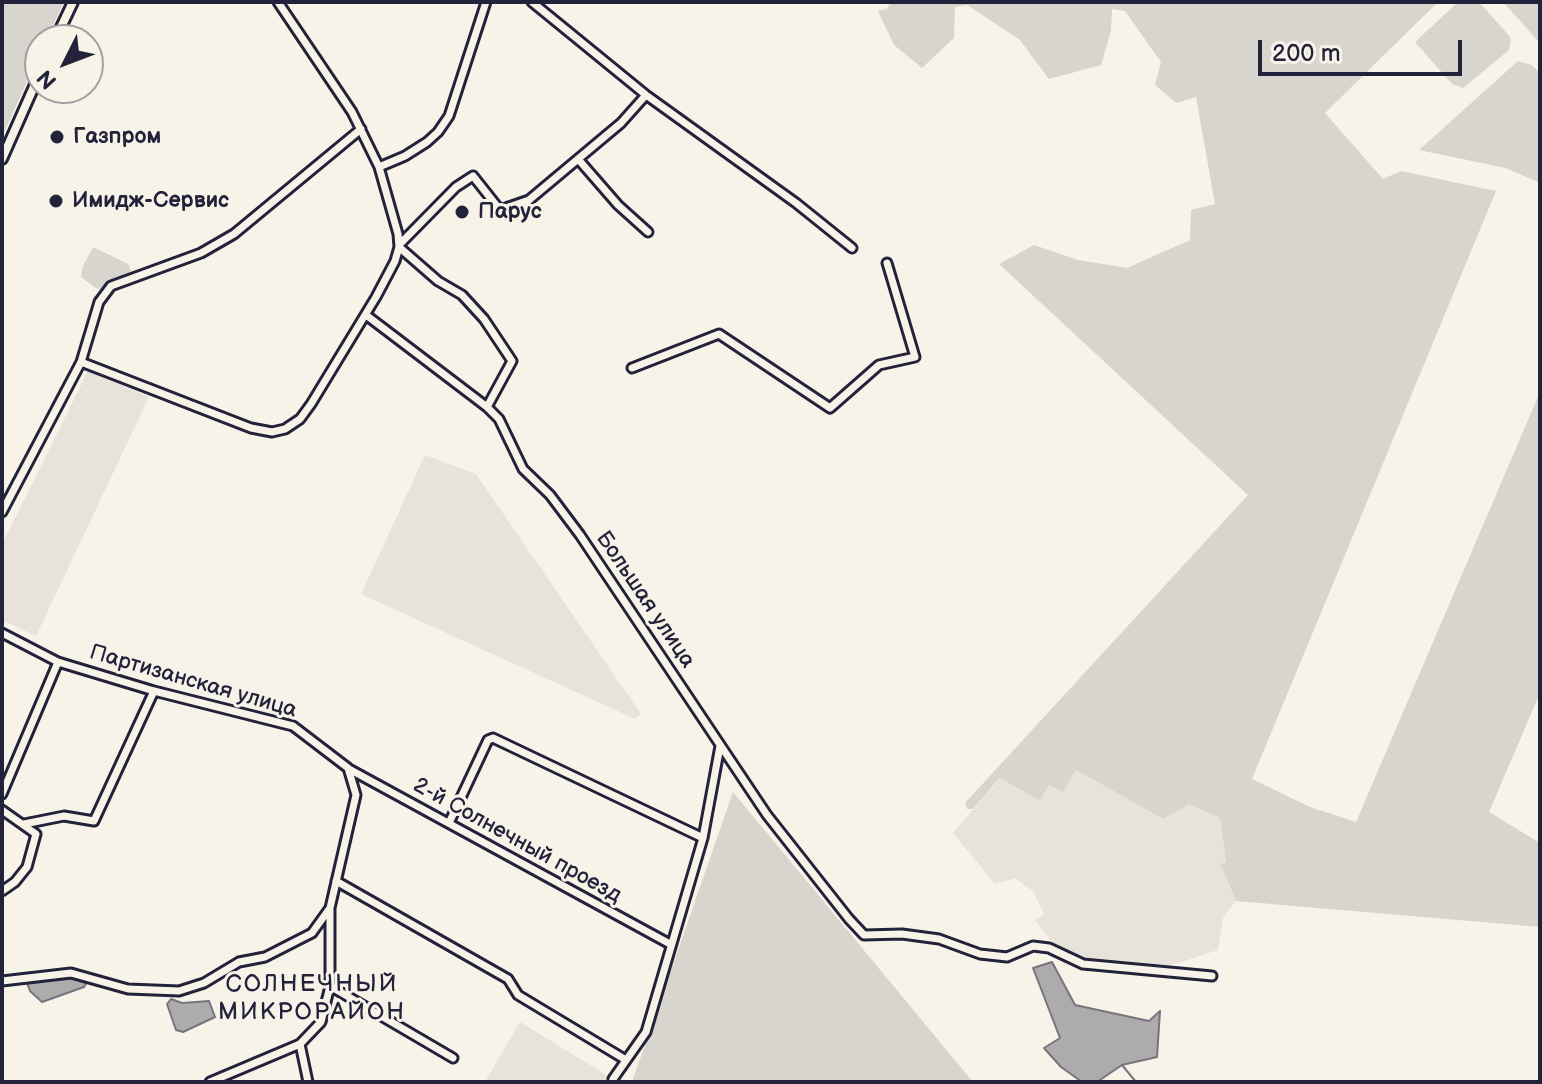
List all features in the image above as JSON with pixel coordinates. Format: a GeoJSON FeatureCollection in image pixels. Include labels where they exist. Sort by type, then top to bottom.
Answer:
{"type":"FeatureCollection","features":[{"type":"Feature","properties":{"kind":"main road"},"geometry":{"type":"LineString","coordinates":[[63,24],[73,2]]}},
{"type":"Feature","properties":{"kind":"main road"},"geometry":{"type":"LineString","coordinates":[[2,159],[26,104]]}},
{"type":"Feature","properties":{"kind":"street"},"geometry":{"type":"LineString","coordinates":[[81,362],[251,428],[272,432],[285,429],[300,419],[366,315],[395,261],[398,234],[379,167],[361,129],[278,2]]}},
{"type":"Feature","properties":{"kind":"street"},"geometry":{"type":"LineString","coordinates":[[379,167],[427,142],[449,116],[486,2]]}},
{"type":"Feature","properties":{"kind":"street"},"geometry":{"type":"LineString","coordinates":[[532,2],[646,95],[796,203],[852,248]]}},
{"type":"Feature","properties":{"kind":"street"},"geometry":{"type":"LineString","coordinates":[[399,246],[456,187],[473,176],[500,210],[529,200],[621,123],[646,95]]}},
{"type":"Feature","properties":{"kind":"street"},"geometry":{"type":"LineString","coordinates":[[2,512],[81,362],[99,302],[111,286],[201,253],[234,234],[361,129]]}},
{"type":"Feature","properties":{"kind":"street"},"geometry":{"type":"LineString","coordinates":[[578,159],[618,205],[648,232]]}},
{"type":"Feature","properties":{"kind":"street"},"geometry":{"type":"LineString","coordinates":[[399,246],[438,281],[462,295],[484,319],[512,361],[487,407]]}},
{"type":"Feature","properties":{"kind":"street"},"geometry":{"type":"LineString","coordinates":[[632,368],[719,334],[830,408],[879,365],[915,357],[887,263]]}},
{"type":"Feature","properties":{"kind":"street","name":"Большая улица"},"geometry":{"type":"LineString","coordinates":[[366,315],[499,419],[523,469],[550,495],[580,535],[767,815],[864,935],[902,934],[939,939],[980,954],[1007,957],[1033,946],[1049,948],[1083,964],[1212,976]]}},
{"type":"Feature","properties":{"kind":"street","name":"Партизанская улица"},"geometry":{"type":"LineString","coordinates":[[2,633],[58,662],[154,691],[293,726],[348,768]]}},
{"type":"Feature","properties":{"kind":"street"},"geometry":{"type":"LineString","coordinates":[[2,794],[58,662]]}},
{"type":"Feature","properties":{"kind":"street"},"geometry":{"type":"LineString","coordinates":[[24,824],[64,816],[94,821],[154,691]]}},
{"type":"Feature","properties":{"kind":"street"},"geometry":{"type":"LineString","coordinates":[[449,823],[488,740],[493,738],[703,838]]}},
{"type":"Feature","properties":{"kind":"street"},"geometry":{"type":"LineString","coordinates":[[613,1079],[646,1032],[703,838],[720,746]]}},
{"type":"Feature","properties":{"kind":"street"},"geometry":{"type":"LineString","coordinates":[[210,1082],[264,1062],[300,1044],[321,1022],[330,986],[330,908],[356,795],[348,768]]}},
{"type":"Feature","properties":{"kind":"street","name":"2-й Солнечный проезд"},"geometry":{"type":"LineString","coordinates":[[348,768],[670,944]]}},
{"type":"Feature","properties":{"kind":"street"},"geometry":{"type":"LineString","coordinates":[[2,810],[36,834],[27,867],[15,882],[2,891]]}},
{"type":"Feature","properties":{"kind":"street"},"geometry":{"type":"LineString","coordinates":[[336,881],[508,979],[518,995],[626,1060]]}},
{"type":"Feature","properties":{"kind":"street"},"geometry":{"type":"LineString","coordinates":[[2,981],[71,973],[128,989],[179,991],[204,983],[239,962],[265,957],[312,933],[330,908]]}},
{"type":"Feature","properties":{"kind":"street"},"geometry":{"type":"LineString","coordinates":[[330,986],[453,1058]]}},
{"type":"Feature","properties":{"kind":"street"},"geometry":{"type":"LineString","coordinates":[[300,1044],[308,1082]]}},
{"type":"Feature","properties":{"kind":"shaded area"},"geometry":{"type":"Polygon","coordinates":[[[2,2],[64,2],[54,24],[24,24],[24,88],[2,137],[2,2]]]}},
{"type":"Feature","properties":{"kind":"shaded area"},"geometry":{"type":"Polygon","coordinates":[[[891,2],[1438,2],[1325,113],[1383,179],[1401,171],[1496,191],[1252,779],[1310,807],[1356,822],[1540,392],[1540,693],[1489,812],[1540,843],[1540,927],[1236,901],[1220,864],[1226,862],[1220,818],[1189,804],[1163,819],[1076,770],[1063,792],[1049,785],[1040,801],[1000,778],[973,809],[967,809],[965,803],[1248,495],[999,264],[1034,245],[1078,260],[1127,268],[1190,240],[1191,210],[1215,204],[1196,97],[1176,103],[1155,85],[1161,62],[1125,11],[1112,9],[1111,31],[1101,65],[1049,79],[1020,40],[967,5],[955,7],[954,38],[922,68],[894,45],[878,11],[887,9],[891,2]]]}},
{"type":"Feature","properties":{"kind":"shaded area"},"geometry":{"type":"Polygon","coordinates":[[[1458,2],[1480,3],[1511,38],[1509,50],[1463,88],[1452,84],[1415,42],[1458,2]]]}},
{"type":"Feature","properties":{"kind":"shaded area"},"geometry":{"type":"Polygon","coordinates":[[[1503,2],[1540,2],[1540,43],[1503,2]]]}},
{"type":"Feature","properties":{"kind":"shaded area"},"geometry":{"type":"Polygon","coordinates":[[[1518,61],[1532,65],[1540,74],[1540,183],[1506,168],[1419,150],[1518,61]]]}},
{"type":"Feature","properties":{"kind":"shaded area"},"geometry":{"type":"Polygon","coordinates":[[[93,247],[128,264],[133,275],[103,290],[96,288],[81,277],[82,268],[93,247]]]}},
{"type":"Feature","properties":{"kind":"shaded area"},"geometry":{"type":"Polygon","coordinates":[[[88,371],[149,397],[36,636],[2,620],[2,544],[88,371]]]}},
{"type":"Feature","properties":{"kind":"shaded area"},"geometry":{"type":"Polygon","coordinates":[[[425,455],[476,474],[641,714],[635,719],[361,594],[425,455]]]}},
{"type":"Feature","properties":{"kind":"shaded area"},"geometry":{"type":"Polygon","coordinates":[[[1076,770],[1163,819],[1189,803],[1220,818],[1226,863],[1220,865],[1236,901],[1223,918],[1218,950],[1160,969],[1096,963],[1077,958],[1049,939],[1035,920],[1044,914],[1033,891],[1015,878],[995,884],[953,833],[1001,778],[1040,801],[1049,785],[1063,792],[1076,770]]]}},
{"type":"Feature","properties":{"kind":"shaded area"},"geometry":{"type":"Polygon","coordinates":[[[733,792],[973,1082],[632,1082],[733,792]]]}},
{"type":"Feature","properties":{"kind":"shaded area"},"geometry":{"type":"Polygon","coordinates":[[[1052,962],[1075,1005],[1149,1021],[1160,1011],[1157,1057],[1122,1065],[1097,1082],[1082,1082],[1061,1067],[1044,1048],[1060,1038],[1033,968],[1052,962]]]}},
{"type":"Feature","properties":{"kind":"shaded area"},"geometry":{"type":"Polygon","coordinates":[[[79,977],[88,981],[84,987],[42,1002],[30,991],[27,983],[79,977]]]}},
{"type":"Feature","properties":{"kind":"shaded area"},"geometry":{"type":"Polygon","coordinates":[[[171,999],[182,1003],[209,1001],[215,1017],[183,1032],[176,1030],[167,1004],[171,999]]]}},
{"type":"Feature","properties":{"kind":"shaded area"},"geometry":{"type":"Polygon","coordinates":[[[520,1022],[618,1082],[485,1082],[520,1022]]]}},
{"type":"Feature","properties":{"kind":"waterway"},"geometry":{"type":"LineString","coordinates":[[1122,1065],[1136,1082]]}},
{"type":"Feature","properties":{"kind":"place","name":"Газпром"},"geometry":{"type":"Point","coordinates":[57,137]}},
{"type":"Feature","properties":{"kind":"place","name":"Имидж-Сервис"},"geometry":{"type":"Point","coordinates":[56,201]}},
{"type":"Feature","properties":{"kind":"place","name":"Парус"},"geometry":{"type":"Point","coordinates":[462,212]}},
{"type":"Feature","properties":{"kind":"district","name":"СОЛНЕЧНЫЙ МИКРОРАЙОН"},"geometry":{"type":"Point","coordinates":[312,999]}}]}
